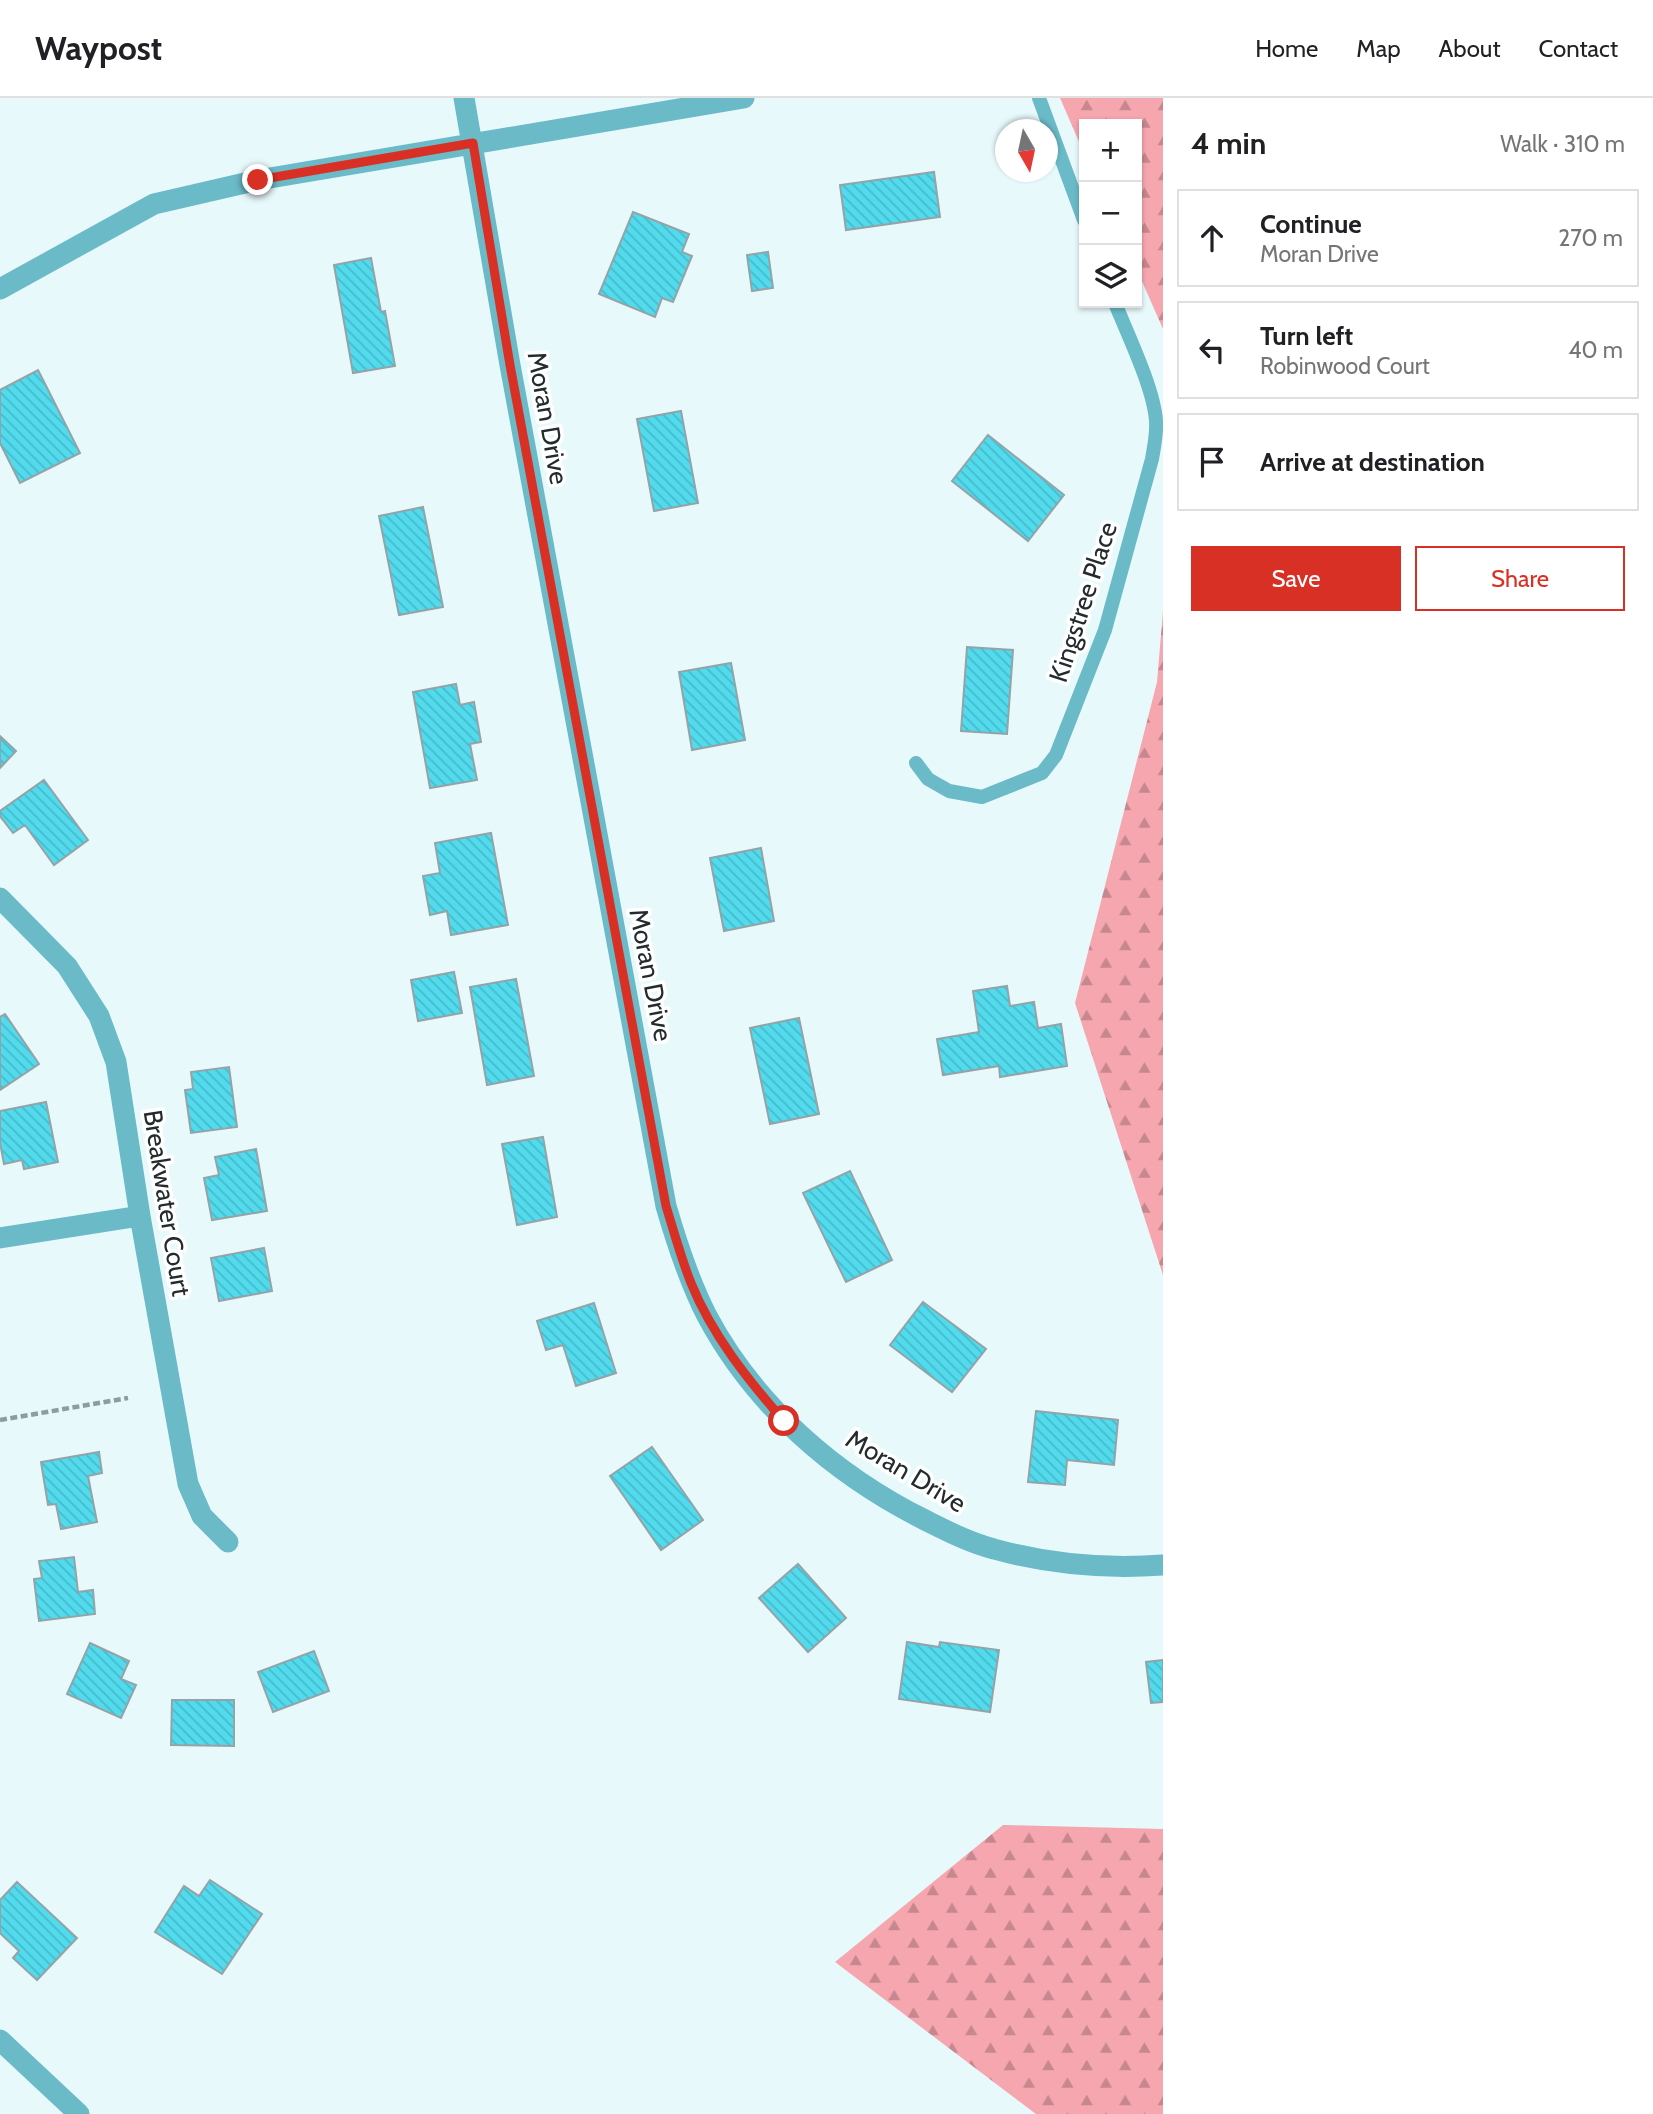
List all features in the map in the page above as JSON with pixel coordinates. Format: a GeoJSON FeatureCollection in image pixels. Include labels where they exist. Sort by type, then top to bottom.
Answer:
{"type":"FeatureCollection","features":[{"type":"Feature","properties":{"kind":"street","name":"Moran Drive"},"geometry":{"type":"LineString","coordinates":[[464,98],[510,365],[666,1206],[692,1286],[729,1352],[754,1387],[784,1421],[850,1476],[904,1509],[992,1549],[1038,1559],[1091,1565],[1163,1565]]}},
{"type":"Feature","properties":{"kind":"street"},"geometry":{"type":"LineString","coordinates":[[0,289],[154,204],[258,180],[744,98]]}},
{"type":"Feature","properties":{"kind":"street","name":"Breakwater Court"},"geometry":{"type":"LineString","coordinates":[[0,898],[67,966],[99,1016],[116,1062],[140,1216],[188,1484],[202,1516],[229,1542]]}},
{"type":"Feature","properties":{"kind":"street"},"geometry":{"type":"LineString","coordinates":[[0,1238],[140,1216]]}},
{"type":"Feature","properties":{"kind":"street"},"geometry":{"type":"LineString","coordinates":[[0,2040],[79,2114]]}},
{"type":"Feature","properties":{"kind":"lane"},"geometry":{"type":"LineString","coordinates":[[1039,98],[1079,206]]}},
{"type":"Feature","properties":{"kind":"lane","name":"Kingstree Place"},"geometry":{"type":"LineString","coordinates":[[916,763],[928,779],[949,791],[982,797],[1042,773],[1056,755],[1105,630],[1152,459],[1156,420],[1149,391],[1117,308]]}},
{"type":"Feature","properties":{"kind":"path"},"geometry":{"type":"LineString","coordinates":[[0,1420],[128,1398]]}},
{"type":"Feature","properties":{"kind":"green space"},"geometry":{"type":"Polygon","coordinates":[[[1060,98],[1163,98],[1163,329],[1142,281],[1142,119],[1079,119],[1079,142],[1060,98]]]}},
{"type":"Feature","properties":{"kind":"green space"},"geometry":{"type":"Polygon","coordinates":[[[1163,611],[1163,1275],[1075,1003],[1157,682],[1163,611]]]}},
{"type":"Feature","properties":{"kind":"green space"},"geometry":{"type":"Polygon","coordinates":[[[1003,1825],[1163,1829],[1163,2114],[1036,2114],[835,1962],[1003,1825]]]}},
{"type":"Feature","properties":{"kind":"building"},"geometry":{"type":"Polygon","coordinates":[[[934,172],[940,217],[846,230],[840,185],[934,172]]]}},
{"type":"Feature","properties":{"kind":"building"},"geometry":{"type":"Polygon","coordinates":[[[633,212],[689,234],[682,252],[692,256],[673,302],[662,298],[655,317],[599,294],[633,212]]]}},
{"type":"Feature","properties":{"kind":"building"},"geometry":{"type":"Polygon","coordinates":[[[768,252],[773,288],[752,291],[747,255],[768,252]]]}},
{"type":"Feature","properties":{"kind":"building"},"geometry":{"type":"Polygon","coordinates":[[[371,258],[381,312],[385,311],[395,366],[353,373],[334,265],[371,258]]]}},
{"type":"Feature","properties":{"kind":"building"},"geometry":{"type":"Polygon","coordinates":[[[38,370],[80,453],[20,483],[0,443],[0,390],[38,370]]]}},
{"type":"Feature","properties":{"kind":"building"},"geometry":{"type":"Polygon","coordinates":[[[681,411],[698,503],[654,511],[637,419],[681,411]]]}},
{"type":"Feature","properties":{"kind":"building"},"geometry":{"type":"Polygon","coordinates":[[[988,435],[1064,495],[1028,541],[952,481],[988,435]]]}},
{"type":"Feature","properties":{"kind":"building"},"geometry":{"type":"Polygon","coordinates":[[[423,507],[443,607],[399,615],[379,516],[423,507]]]}},
{"type":"Feature","properties":{"kind":"building"},"geometry":{"type":"Polygon","coordinates":[[[967,647],[1013,650],[1007,734],[961,731],[967,647]]]}},
{"type":"Feature","properties":{"kind":"building"},"geometry":{"type":"Polygon","coordinates":[[[731,663],[745,740],[692,750],[679,672],[731,663]]]}},
{"type":"Feature","properties":{"kind":"building"},"geometry":{"type":"Polygon","coordinates":[[[456,684],[460,705],[474,702],[481,742],[470,744],[477,780],[430,788],[413,692],[456,684]]]}},
{"type":"Feature","properties":{"kind":"building"},"geometry":{"type":"Polygon","coordinates":[[[0,736],[16,751],[0,768],[0,736]]]}},
{"type":"Feature","properties":{"kind":"building"},"geometry":{"type":"Polygon","coordinates":[[[44,780],[88,840],[54,865],[25,825],[13,833],[0,816],[0,811],[44,780]]]}},
{"type":"Feature","properties":{"kind":"building"},"geometry":{"type":"Polygon","coordinates":[[[491,833],[508,925],[451,935],[447,911],[430,915],[423,876],[440,873],[435,843],[491,833]]]}},
{"type":"Feature","properties":{"kind":"building"},"geometry":{"type":"Polygon","coordinates":[[[761,848],[774,921],[724,931],[710,858],[761,848]]]}},
{"type":"Feature","properties":{"kind":"building"},"geometry":{"type":"Polygon","coordinates":[[[454,972],[462,1013],[418,1021],[411,980],[454,972]]]}},
{"type":"Feature","properties":{"kind":"building"},"geometry":{"type":"Polygon","coordinates":[[[516,979],[534,1076],[487,1085],[470,987],[516,979]]]}},
{"type":"Feature","properties":{"kind":"building"},"geometry":{"type":"Polygon","coordinates":[[[1007,986],[1010,1006],[1034,1002],[1038,1028],[1061,1024],[1067,1066],[1000,1077],[999,1066],[943,1075],[937,1039],[979,1032],[973,991],[1007,986]]]}},
{"type":"Feature","properties":{"kind":"building"},"geometry":{"type":"Polygon","coordinates":[[[5,1014],[39,1064],[0,1090],[0,1017],[5,1014]]]}},
{"type":"Feature","properties":{"kind":"building"},"geometry":{"type":"Polygon","coordinates":[[[799,1018],[819,1114],[770,1124],[750,1028],[799,1018]]]}},
{"type":"Feature","properties":{"kind":"building"},"geometry":{"type":"Polygon","coordinates":[[[229,1067],[237,1127],[191,1133],[185,1090],[193,1089],[191,1072],[229,1067]]]}},
{"type":"Feature","properties":{"kind":"building"},"geometry":{"type":"Polygon","coordinates":[[[46,1102],[58,1162],[24,1169],[22,1160],[4,1164],[0,1143],[0,1111],[46,1102]]]}},
{"type":"Feature","properties":{"kind":"building"},"geometry":{"type":"Polygon","coordinates":[[[543,1137],[557,1217],[517,1225],[502,1144],[543,1137]]]}},
{"type":"Feature","properties":{"kind":"building"},"geometry":{"type":"Polygon","coordinates":[[[256,1149],[267,1211],[212,1220],[204,1178],[219,1175],[215,1157],[256,1149]]]}},
{"type":"Feature","properties":{"kind":"building"},"geometry":{"type":"Polygon","coordinates":[[[850,1171],[892,1260],[846,1282],[803,1193],[850,1171]]]}},
{"type":"Feature","properties":{"kind":"building"},"geometry":{"type":"Polygon","coordinates":[[[264,1248],[272,1291],[219,1301],[211,1258],[264,1248]]]}},
{"type":"Feature","properties":{"kind":"building"},"geometry":{"type":"Polygon","coordinates":[[[923,1302],[986,1349],[952,1392],[890,1345],[923,1302]]]}},
{"type":"Feature","properties":{"kind":"building"},"geometry":{"type":"Polygon","coordinates":[[[594,1303],[616,1373],[576,1386],[563,1345],[546,1350],[537,1321],[594,1303]]]}},
{"type":"Feature","properties":{"kind":"building"},"geometry":{"type":"Polygon","coordinates":[[[1036,1411],[1118,1420],[1114,1465],[1067,1460],[1065,1485],[1028,1482],[1036,1411]]]}},
{"type":"Feature","properties":{"kind":"building"},"geometry":{"type":"Polygon","coordinates":[[[652,1447],[703,1520],[661,1550],[610,1476],[652,1447]]]}},
{"type":"Feature","properties":{"kind":"building"},"geometry":{"type":"Polygon","coordinates":[[[99,1452],[102,1473],[88,1476],[97,1522],[61,1529],[56,1504],[48,1505],[41,1462],[99,1452]]]}},
{"type":"Feature","properties":{"kind":"building"},"geometry":{"type":"Polygon","coordinates":[[[74,1557],[78,1592],[93,1590],[95,1614],[39,1621],[34,1579],[42,1578],[39,1561],[74,1557]]]}},
{"type":"Feature","properties":{"kind":"building"},"geometry":{"type":"Polygon","coordinates":[[[798,1564],[846,1618],[808,1652],[759,1598],[798,1564]]]}},
{"type":"Feature","properties":{"kind":"building"},"geometry":{"type":"Polygon","coordinates":[[[907,1642],[939,1647],[940,1642],[999,1650],[990,1712],[899,1699],[907,1642]]]}},
{"type":"Feature","properties":{"kind":"building"},"geometry":{"type":"Polygon","coordinates":[[[90,1643],[129,1661],[121,1679],[136,1685],[121,1718],[67,1694],[90,1643]]]}},
{"type":"Feature","properties":{"kind":"building"},"geometry":{"type":"Polygon","coordinates":[[[314,1651],[329,1691],[273,1712],[258,1672],[314,1651]]]}},
{"type":"Feature","properties":{"kind":"building"},"geometry":{"type":"Polygon","coordinates":[[[1163,1660],[1163,1702],[1151,1703],[1146,1662],[1163,1660]]]}},
{"type":"Feature","properties":{"kind":"building"},"geometry":{"type":"Polygon","coordinates":[[[172,1700],[234,1700],[234,1746],[171,1745],[172,1700]]]}},
{"type":"Feature","properties":{"kind":"building"},"geometry":{"type":"Polygon","coordinates":[[[210,1880],[262,1914],[222,1974],[155,1932],[184,1886],[199,1896],[210,1880]]]}},
{"type":"Feature","properties":{"kind":"building"},"geometry":{"type":"Polygon","coordinates":[[[17,1882],[77,1938],[37,1980],[13,1958],[19,1951],[0,1933],[0,1900],[17,1882]]]}},
{"type":"Feature","properties":{"kind":"route"},"geometry":{"type":"LineString","coordinates":[[258,180],[473,143],[510,365],[666,1206],[692,1286],[708,1318],[754,1387],[784,1421]]}}]}
